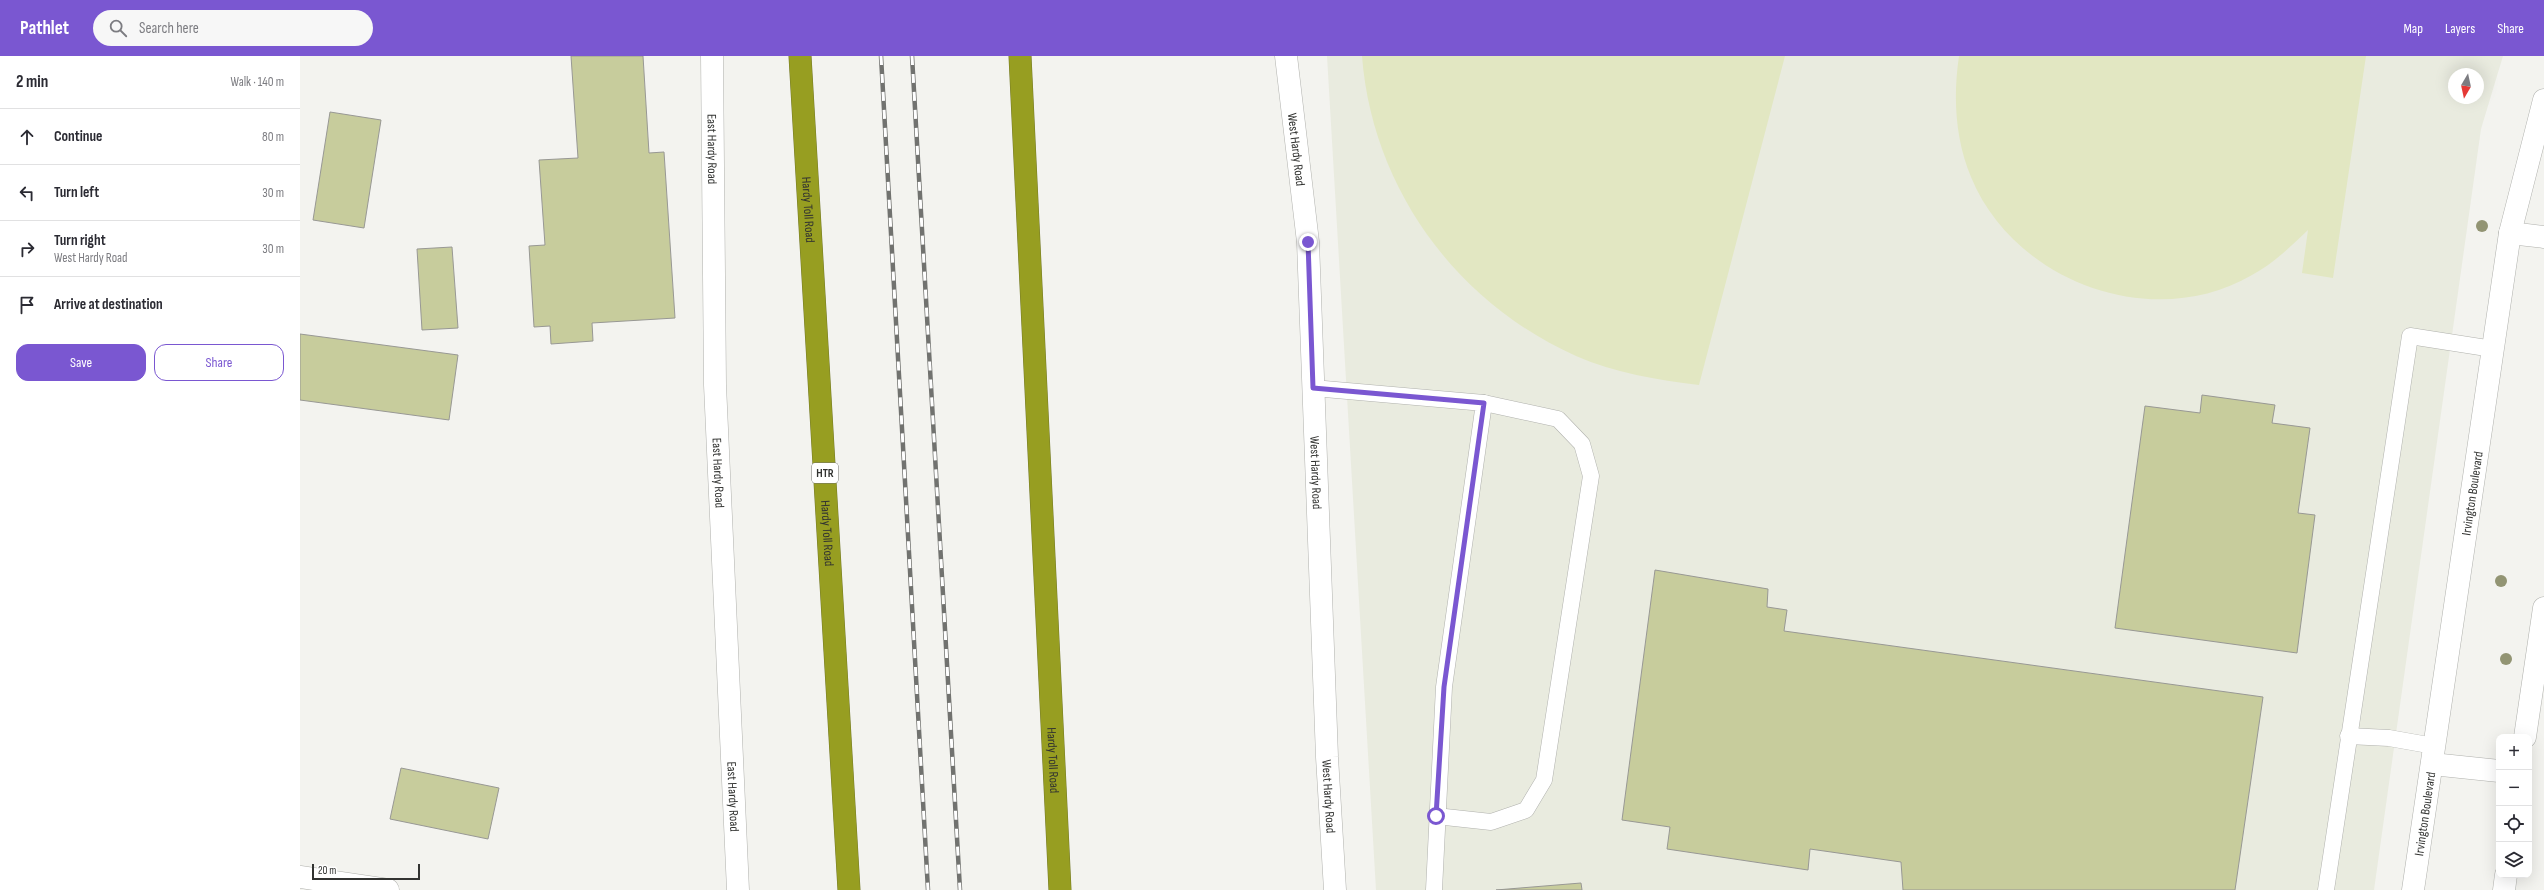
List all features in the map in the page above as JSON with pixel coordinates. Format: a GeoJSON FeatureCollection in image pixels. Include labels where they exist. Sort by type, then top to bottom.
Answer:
{"type":"FeatureCollection","features":[{"type":"Feature","properties":{"kind":"highway","name":"Hardy Toll Road"},"geometry":{"type":"LineString","coordinates":[[800,56],[849,890]]}},
{"type":"Feature","properties":{"kind":"highway","name":"Hardy Toll Road"},"geometry":{"type":"LineString","coordinates":[[1020,56],[1060,890]]}},
{"type":"Feature","properties":{"kind":"main road","name":"East Hardy Road"},"geometry":{"type":"LineString","coordinates":[[712,56],[715,385],[738,890]]}},
{"type":"Feature","properties":{"kind":"main road","name":"West Hardy Road"},"geometry":{"type":"LineString","coordinates":[[1286,56],[1308,242],[1327,757],[1335,890]]}},
{"type":"Feature","properties":{"kind":"main road","name":"Irvington Boulevard"},"geometry":{"type":"LineString","coordinates":[[2414,890],[2510,233],[2544,100]]}},
{"type":"Feature","properties":{"kind":"main road"},"geometry":{"type":"LineString","coordinates":[[2510,233],[2544,237]]}},
{"type":"Feature","properties":{"kind":"main road"},"geometry":{"type":"LineString","coordinates":[[2526,734],[2539,677],[2544,608]]}},
{"type":"Feature","properties":{"kind":"main road"},"geometry":{"type":"LineString","coordinates":[[2433,755],[2496,770]]}},
{"type":"Feature","properties":{"kind":"main road"},"geometry":{"type":"LineString","coordinates":[[300,877],[388,890]]}},
{"type":"Feature","properties":{"kind":"main road"},"geometry":{"type":"LineString","coordinates":[[2504,890],[2506,878]]}},
{"type":"Feature","properties":{"kind":"lane"},"geometry":{"type":"LineString","coordinates":[[2326,890],[2348,736],[2410,336],[2493,349]]}},
{"type":"Feature","properties":{"kind":"lane"},"geometry":{"type":"LineString","coordinates":[[1313,388],[1484,403],[1558,419],[1582,444],[1591,476],[1544,780],[1526,810],[1491,822],[1436,816]]}},
{"type":"Feature","properties":{"kind":"lane"},"geometry":{"type":"LineString","coordinates":[[1434,890],[1436,816],[1444,687],[1484,403]]}},
{"type":"Feature","properties":{"kind":"lane"},"geometry":{"type":"LineString","coordinates":[[2348,736],[2389,738],[2433,755]]}},
{"type":"Feature","properties":{"kind":"shaded area"},"geometry":{"type":"Polygon","coordinates":[[[1327,56],[2503,56],[2481,129],[2374,890],[1376,890],[1327,56]]]}},
{"type":"Feature","properties":{"kind":"green space"},"geometry":{"type":"Polygon","coordinates":[[[1362,56],[1785,56],[1699,385],[1636,375],[1606,367],[1576,356],[1532,333],[1493,305],[1458,272],[1427,235],[1402,194],[1383,151],[1369,104],[1362,56]]]}},
{"type":"Feature","properties":{"kind":"green space"},"geometry":{"type":"Polygon","coordinates":[[[1959,56],[2366,56],[2333,278],[2302,273],[2308,230],[2275,260],[2252,275],[2213,292],[2172,299],[2131,297],[2090,287],[2053,269],[2019,245],[1991,214],[1971,177],[1962,147],[1957,117],[1956,87],[1959,56]]]}},
{"type":"Feature","properties":{"kind":"building"},"geometry":{"type":"Polygon","coordinates":[[[571,56],[643,56],[649,153],[664,152],[675,318],[592,323],[593,341],[551,344],[550,326],[534,327],[529,246],[545,245],[539,160],[578,158],[571,56]]]}},
{"type":"Feature","properties":{"kind":"building"},"geometry":{"type":"Polygon","coordinates":[[[330,112],[381,120],[364,228],[313,220],[330,112]]]}},
{"type":"Feature","properties":{"kind":"building"},"geometry":{"type":"Polygon","coordinates":[[[452,247],[458,328],[422,330],[417,249],[452,247]]]}},
{"type":"Feature","properties":{"kind":"building"},"geometry":{"type":"Polygon","coordinates":[[[300,334],[458,355],[449,420],[300,400],[300,334]]]}},
{"type":"Feature","properties":{"kind":"building"},"geometry":{"type":"Polygon","coordinates":[[[2202,395],[2275,405],[2272,423],[2310,428],[2298,513],[2315,515],[2297,653],[2115,628],[2145,406],[2200,413],[2202,395]]]}},
{"type":"Feature","properties":{"kind":"building"},"geometry":{"type":"Polygon","coordinates":[[[1655,570],[1768,589],[1767,607],[1787,610],[1784,631],[2263,697],[2235,890],[1903,890],[1901,862],[1810,849],[1808,870],[1667,849],[1670,827],[1622,820],[1655,570]]]}},
{"type":"Feature","properties":{"kind":"building"},"geometry":{"type":"Polygon","coordinates":[[[401,768],[499,788],[488,839],[390,819],[401,768]]]}},
{"type":"Feature","properties":{"kind":"building"},"geometry":{"type":"Polygon","coordinates":[[[1581,883],[1582,890],[1496,890],[1581,883]]]}},
{"type":"Feature","properties":{"kind":"railway"},"geometry":{"type":"LineString","coordinates":[[881,56],[928,890]]}},
{"type":"Feature","properties":{"kind":"railway"},"geometry":{"type":"LineString","coordinates":[[912,56],[960,890]]}},
{"type":"Feature","properties":{"kind":"route"},"geometry":{"type":"LineString","coordinates":[[1308,242],[1313,388],[1484,403],[1444,687],[1436,816]]}}]}
